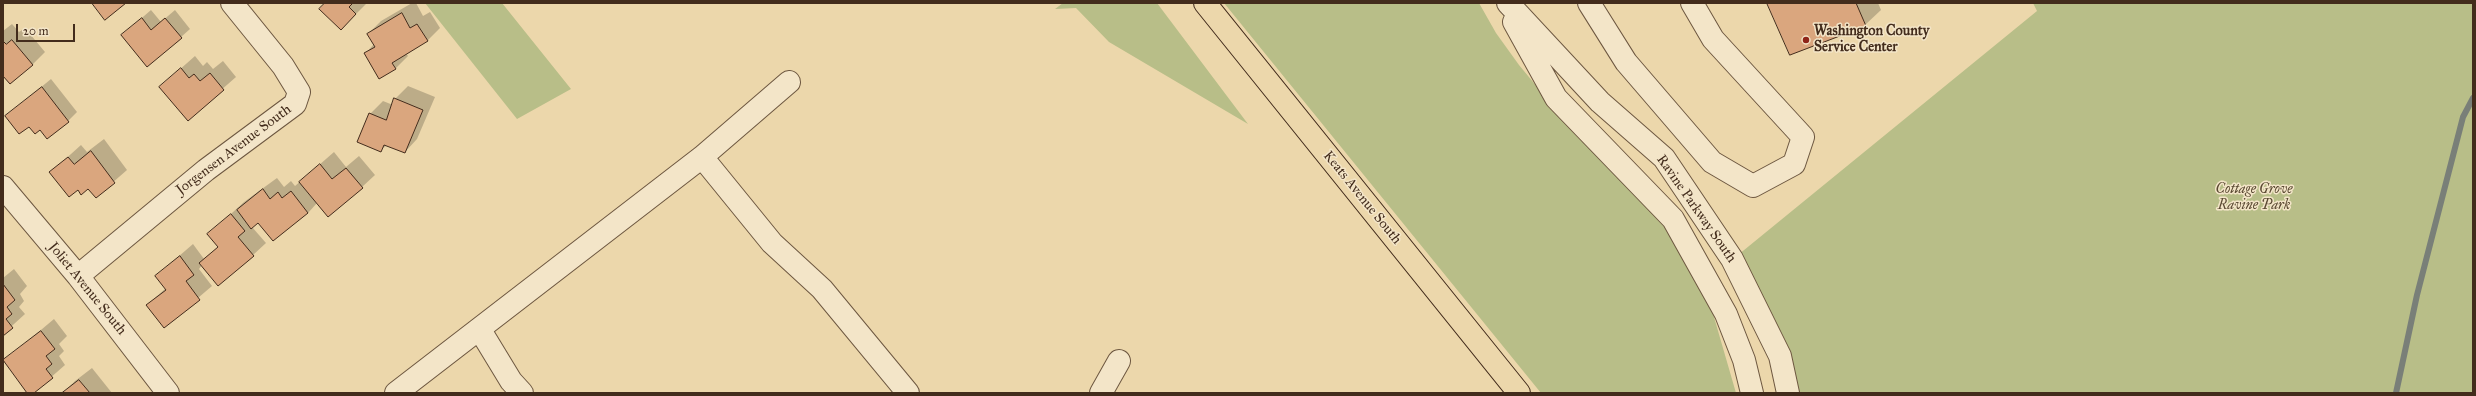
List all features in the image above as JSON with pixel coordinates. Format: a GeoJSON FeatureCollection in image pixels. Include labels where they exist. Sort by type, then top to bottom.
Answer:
{"type":"FeatureCollection","features":[{"type":"Feature","properties":{"kind":"main road","name":"Keats Avenue South"},"geometry":{"type":"LineString","coordinates":[[1205,3],[1519,393]]}},
{"type":"Feature","properties":{"kind":"street","name":"Jorgensen Avenue South"},"geometry":{"type":"LineString","coordinates":[[78,276],[206,170],[295,104],[298,92],[283,66],[232,3]]}},
{"type":"Feature","properties":{"kind":"street","name":"Ravine Parkway South"},"geometry":{"type":"LineString","coordinates":[[1504,3],[1556,98],[1673,219],[1726,314],[1744,360],[1752,393]]}},
{"type":"Feature","properties":{"kind":"street","name":"Ravine Parkway South"},"geometry":{"type":"LineString","coordinates":[[1508,3],[1600,102],[1664,158],[1732,259],[1780,356],[1788,393]]}},
{"type":"Feature","properties":{"kind":"street"},"geometry":{"type":"LineString","coordinates":[[1589,3],[1626,62],[1712,162],[1753,186],[1794,164],[1803,137],[1713,39],[1692,3]]}},
{"type":"Feature","properties":{"kind":"street"},"geometry":{"type":"LineString","coordinates":[[396,393],[480,330],[702,157],[789,82]]}},
{"type":"Feature","properties":{"kind":"street"},"geometry":{"type":"LineString","coordinates":[[702,157],[772,243],[822,289],[908,393]]}},
{"type":"Feature","properties":{"kind":"street","name":"Joliet Avenue South"},"geometry":{"type":"LineString","coordinates":[[3,187],[78,276],[168,393]]}},
{"type":"Feature","properties":{"kind":"street"},"geometry":{"type":"LineString","coordinates":[[480,330],[511,381],[522,393]]}},
{"type":"Feature","properties":{"kind":"street"},"geometry":{"type":"LineString","coordinates":[[1101,393],[1119,361]]}},
{"type":"Feature","properties":{"kind":"green space"},"geometry":{"type":"Polygon","coordinates":[[[425,3],[502,3],[571,89],[517,119],[425,3]]]}},
{"type":"Feature","properties":{"kind":"green space"},"geometry":{"type":"Polygon","coordinates":[[[1063,3],[1157,3],[1248,124],[1109,42],[1076,8],[1055,9],[1063,3]]]}},
{"type":"Feature","properties":{"kind":"green space"},"geometry":{"type":"Polygon","coordinates":[[[1224,3],[1479,3],[1496,33],[1519,65],[1543,94],[1668,230],[1705,286],[1736,393],[1541,393],[1224,3]]]}},
{"type":"Feature","properties":{"kind":"green space","name":"Cottage Grove Ravine Park"},"geometry":{"type":"Polygon","coordinates":[[[2033,3],[2473,3],[2473,393],[1797,393],[1738,255],[2037,11],[2033,3]]]}},
{"type":"Feature","properties":{"kind":"building"},"geometry":{"type":"Polygon","coordinates":[[[92,3],[126,3],[105,20],[92,3]]]}},
{"type":"Feature","properties":{"kind":"building"},"geometry":{"type":"Polygon","coordinates":[[[325,3],[353,3],[349,7],[356,14],[341,30],[319,9],[325,3]]]}},
{"type":"Feature","properties":{"kind":"building","name":"Washington County Service Center"},"geometry":{"type":"Polygon","coordinates":[[[1767,3],[1856,3],[1866,26],[1790,55],[1767,3]]]}},
{"type":"Feature","properties":{"kind":"building"},"geometry":{"type":"Polygon","coordinates":[[[402,13],[410,28],[417,24],[428,41],[392,63],[396,69],[379,79],[364,53],[375,47],[367,34],[402,13]]]}},
{"type":"Feature","properties":{"kind":"building"},"geometry":{"type":"Polygon","coordinates":[[[142,18],[151,30],[165,18],[182,38],[147,67],[121,35],[142,18]]]}},
{"type":"Feature","properties":{"kind":"building"},"geometry":{"type":"Polygon","coordinates":[[[12,40],[33,65],[10,84],[3,76],[3,41],[6,44],[12,40]]]}},
{"type":"Feature","properties":{"kind":"building"},"geometry":{"type":"Polygon","coordinates":[[[181,68],[189,78],[194,74],[200,81],[210,73],[224,90],[188,121],[159,87],[181,68]]]}},
{"type":"Feature","properties":{"kind":"building"},"geometry":{"type":"Polygon","coordinates":[[[42,87],[69,122],[47,139],[40,130],[35,134],[29,127],[19,134],[5,116],[42,87]]]}},
{"type":"Feature","properties":{"kind":"building"},"geometry":{"type":"Polygon","coordinates":[[[394,98],[423,110],[405,153],[384,145],[381,152],[357,142],[369,113],[386,120],[394,98]]]}},
{"type":"Feature","properties":{"kind":"building"},"geometry":{"type":"Polygon","coordinates":[[[91,151],[115,183],[96,198],[88,189],[81,195],[78,190],[69,197],[49,172],[68,157],[74,164],[91,151]]]}},
{"type":"Feature","properties":{"kind":"building"},"geometry":{"type":"Polygon","coordinates":[[[320,164],[332,179],[346,168],[363,188],[328,217],[299,182],[320,164]]]}},
{"type":"Feature","properties":{"kind":"building"},"geometry":{"type":"Polygon","coordinates":[[[263,189],[270,199],[278,192],[282,198],[291,191],[308,213],[273,241],[258,223],[251,229],[237,210],[263,189]]]}},
{"type":"Feature","properties":{"kind":"building"},"geometry":{"type":"Polygon","coordinates":[[[231,214],[245,231],[238,237],[254,256],[218,286],[199,263],[218,247],[207,234],[231,214]]]}},
{"type":"Feature","properties":{"kind":"building"},"geometry":{"type":"Polygon","coordinates":[[[180,256],[194,275],[186,281],[200,300],[164,328],[146,305],[166,290],[155,276],[180,256]]]}},
{"type":"Feature","properties":{"kind":"building"},"geometry":{"type":"Polygon","coordinates":[[[3,284],[15,300],[7,307],[12,314],[6,319],[13,328],[3,336],[3,284]]]}},
{"type":"Feature","properties":{"kind":"building"},"geometry":{"type":"Polygon","coordinates":[[[41,331],[55,349],[46,356],[52,364],[46,369],[53,378],[34,393],[27,393],[3,360],[41,331]]]}},
{"type":"Feature","properties":{"kind":"building"},"geometry":{"type":"Polygon","coordinates":[[[79,380],[90,393],[62,393],[79,380]]]}},
{"type":"Feature","properties":{"kind":"waterway"},"geometry":{"type":"LineString","coordinates":[[2396,393],[2417,295],[2463,117],[2473,98]]}},
{"type":"Feature","properties":{"kind":"place","name":"Washington County Service Center"},"geometry":{"type":"Point","coordinates":[1806,40]}}]}
